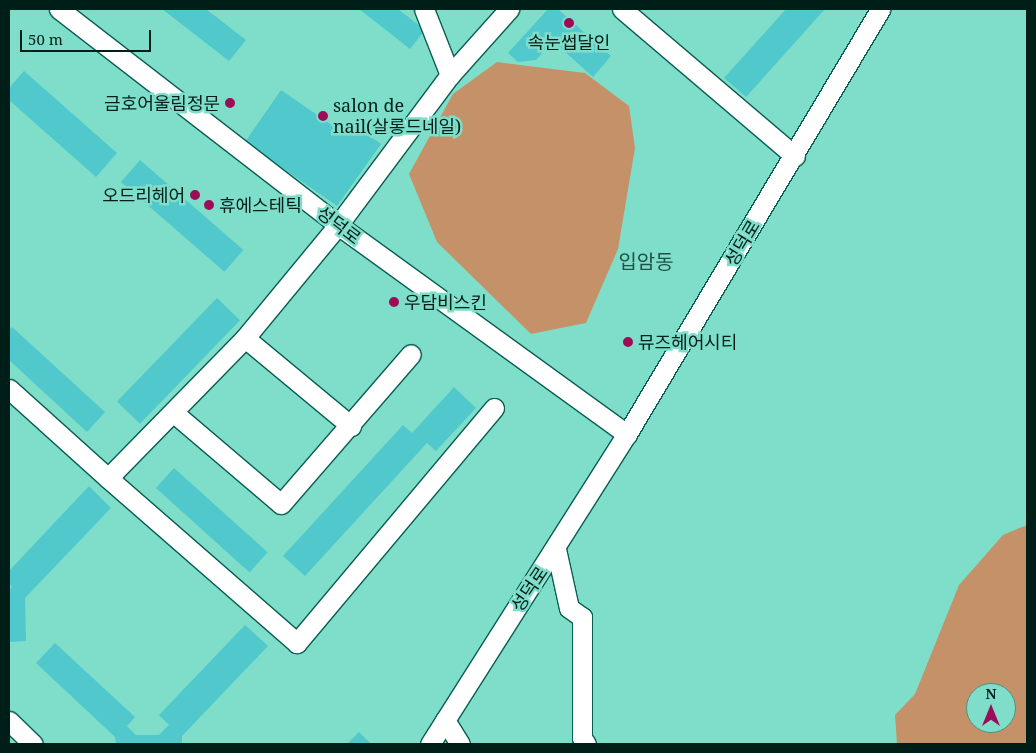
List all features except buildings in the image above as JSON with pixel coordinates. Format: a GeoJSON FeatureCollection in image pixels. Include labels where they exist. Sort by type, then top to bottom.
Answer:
{"type":"FeatureCollection","features":[{"type":"Feature","properties":{"kind":"street","name":"성덕로"},"geometry":{"type":"LineString","coordinates":[[59,9],[338,225],[627,434]]}},
{"type":"Feature","properties":{"kind":"street"},"geometry":{"type":"LineString","coordinates":[[424,9],[450,75]]}},
{"type":"Feature","properties":{"kind":"street"},"geometry":{"type":"LineString","coordinates":[[108,478],[174,413],[245,338],[338,225],[450,75],[508,9]]}},
{"type":"Feature","properties":{"kind":"street"},"geometry":{"type":"LineString","coordinates":[[622,9],[794,156]]}},
{"type":"Feature","properties":{"kind":"street","name":"성덕로"},"geometry":{"type":"LineString","coordinates":[[430,744],[556,549],[627,434],[880,9]]}},
{"type":"Feature","properties":{"kind":"street"},"geometry":{"type":"LineString","coordinates":[[245,338],[351,426]]}},
{"type":"Feature","properties":{"kind":"street"},"geometry":{"type":"LineString","coordinates":[[174,413],[281,504],[351,426],[411,354]]}},
{"type":"Feature","properties":{"kind":"street"},"geometry":{"type":"LineString","coordinates":[[9,389],[108,478],[297,642],[494,408]]}},
{"type":"Feature","properties":{"kind":"street"},"geometry":{"type":"LineString","coordinates":[[556,549],[570,608],[582,617],[582,738],[586,744]]}},
{"type":"Feature","properties":{"kind":"street"},"geometry":{"type":"LineString","coordinates":[[445,720],[460,744]]}},
{"type":"Feature","properties":{"kind":"street"},"geometry":{"type":"LineString","coordinates":[[9,721],[33,744]]}},
{"type":"Feature","properties":{"kind":"shaded area"},"geometry":{"type":"Polygon","coordinates":[[[497,62],[585,73],[629,106],[635,148],[618,249],[586,323],[531,334],[437,242],[409,174],[453,94],[497,62]]]}},
{"type":"Feature","properties":{"kind":"shaded area"},"geometry":{"type":"Polygon","coordinates":[[[1027,525],[1027,744],[897,744],[895,715],[915,694],[959,585],[1003,535],[1027,525]]]}},
{"type":"Feature","properties":{"kind":"place","name":"속눈썹달인"},"geometry":{"type":"Point","coordinates":[569,23]}},
{"type":"Feature","properties":{"kind":"place","name":"금호어울림정문"},"geometry":{"type":"Point","coordinates":[230,103]}},
{"type":"Feature","properties":{"kind":"place","name":"salon de nail(살롱드네일)"},"geometry":{"type":"Point","coordinates":[323,116]}},
{"type":"Feature","properties":{"kind":"place","name":"오드리헤어"},"geometry":{"type":"Point","coordinates":[195,195]}},
{"type":"Feature","properties":{"kind":"place","name":"휴에스테틱"},"geometry":{"type":"Point","coordinates":[209,205]}},
{"type":"Feature","properties":{"kind":"place","name":"우담비스킨"},"geometry":{"type":"Point","coordinates":[394,302]}},
{"type":"Feature","properties":{"kind":"place","name":"뮤즈헤어시티"},"geometry":{"type":"Point","coordinates":[628,342]}},
{"type":"Feature","properties":{"kind":"district","name":"입암동"},"geometry":{"type":"Point","coordinates":[646,261]}}]}
